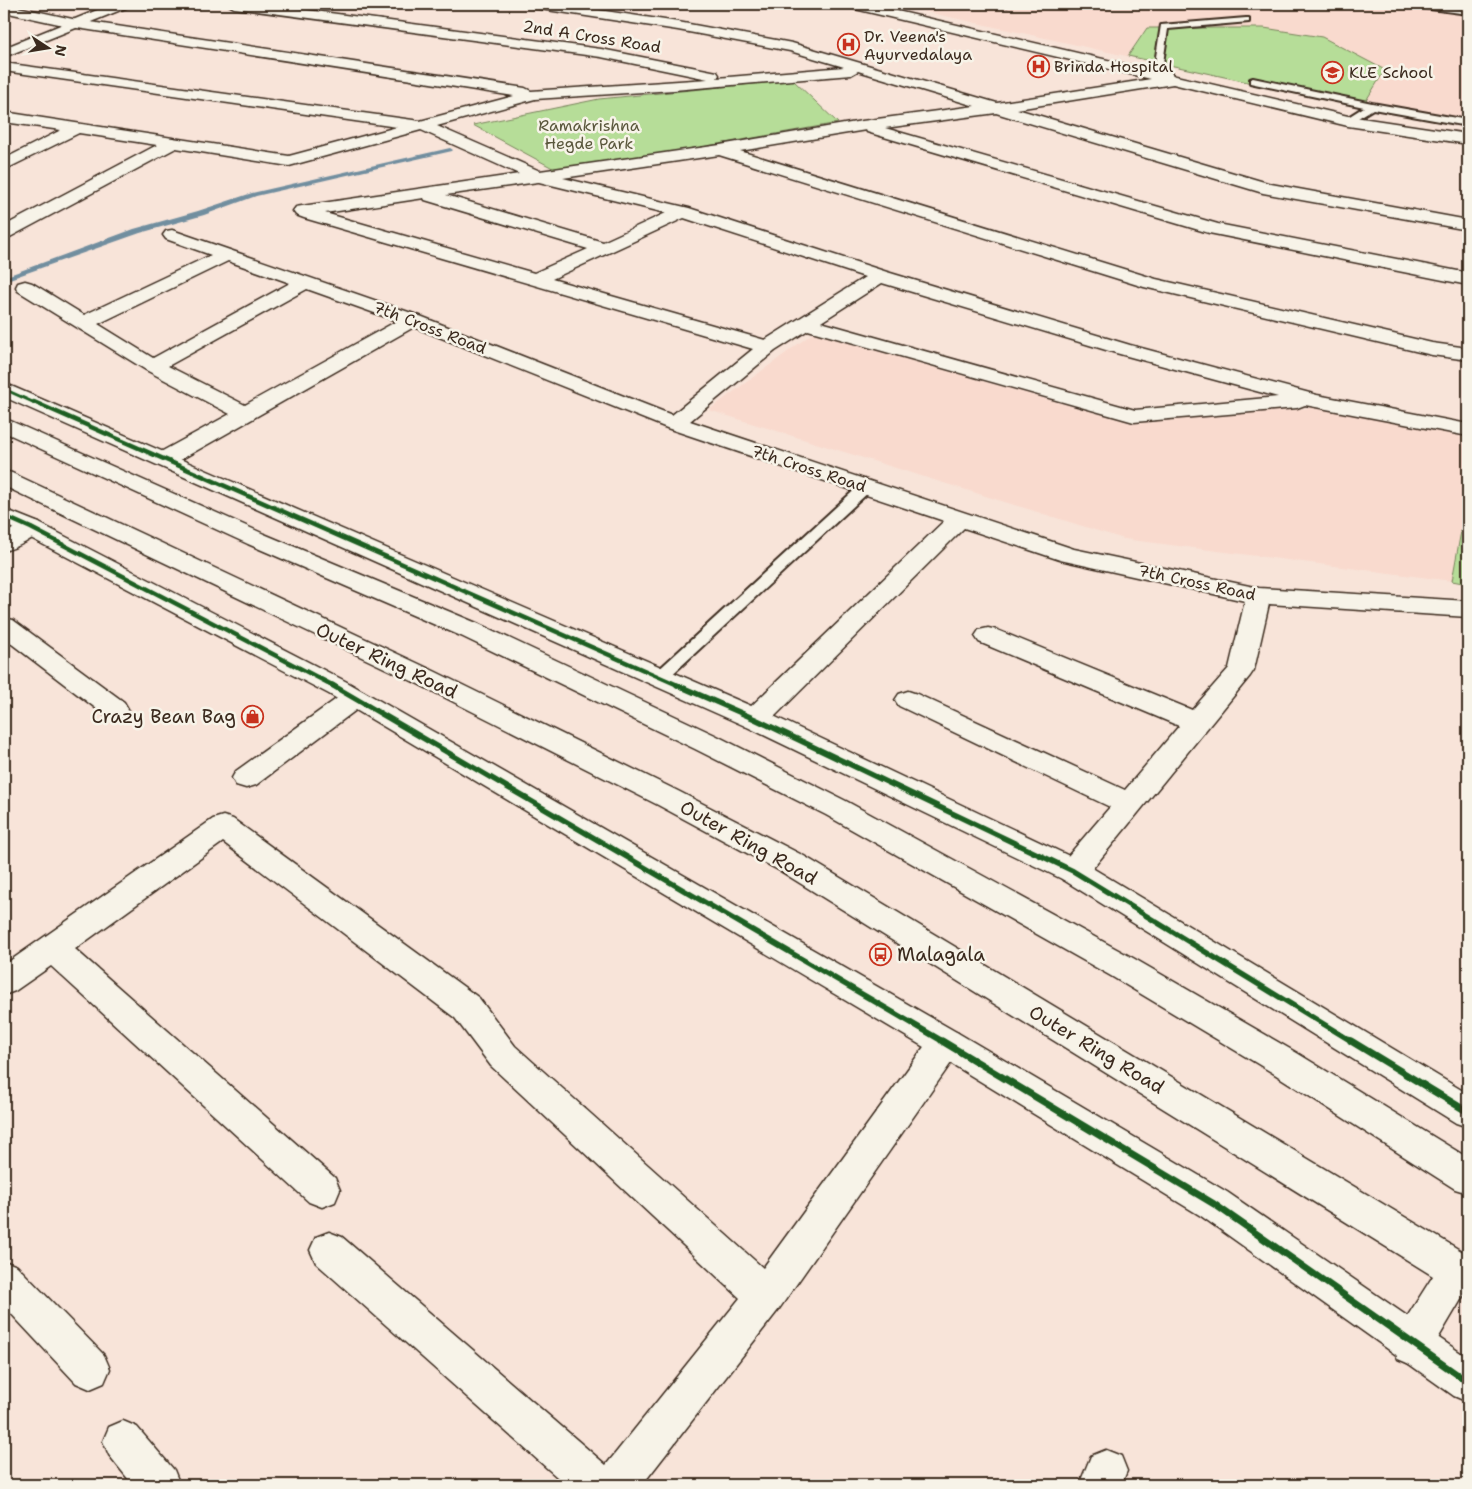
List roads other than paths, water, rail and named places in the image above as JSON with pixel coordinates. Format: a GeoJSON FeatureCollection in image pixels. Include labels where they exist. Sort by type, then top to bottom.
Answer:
{"type":"FeatureCollection","features":[{"type":"Feature","properties":{"kind":"main road"},"geometry":{"type":"LineString","coordinates":[[4,54],[123,4]]}},
{"type":"Feature","properties":{"kind":"main road","name":"2nd A Cross Road"},"geometry":{"type":"LineString","coordinates":[[234,4],[601,54],[735,80]]}},
{"type":"Feature","properties":{"kind":"main road"},"geometry":{"type":"LineString","coordinates":[[534,4],[678,26],[782,46],[870,70],[1269,189],[1468,225]]}},
{"type":"Feature","properties":{"kind":"main road"},"geometry":{"type":"LineString","coordinates":[[851,4],[1348,121],[1468,139]]}},
{"type":"Feature","properties":{"kind":"main road"},"geometry":{"type":"LineString","coordinates":[[4,8],[77,24],[534,95]]}},
{"type":"Feature","properties":{"kind":"main road"},"geometry":{"type":"LineString","coordinates":[[4,67],[424,126],[539,177],[683,212],[880,276],[1123,349],[1315,401],[1468,430]]}},
{"type":"Feature","properties":{"kind":"main road"},"geometry":{"type":"LineString","coordinates":[[4,118],[289,161],[534,95],[870,70]]}},
{"type":"Feature","properties":{"kind":"main road"},"geometry":{"type":"LineString","coordinates":[[768,347],[302,211],[720,150],[862,126],[996,108],[1173,80]]}},
{"type":"Feature","properties":{"kind":"main road"},"geometry":{"type":"LineString","coordinates":[[862,126],[1214,229],[1468,279]]}},
{"type":"Feature","properties":{"kind":"main road"},"geometry":{"type":"LineString","coordinates":[[4,166],[76,129]]}},
{"type":"Feature","properties":{"kind":"main road"},"geometry":{"type":"LineString","coordinates":[[4,233],[172,144]]}},
{"type":"Feature","properties":{"kind":"main road"},"geometry":{"type":"LineString","coordinates":[[720,150],[1151,283],[1432,349],[1468,354]]}},
{"type":"Feature","properties":{"kind":"main road"},"geometry":{"type":"LineString","coordinates":[[423,194],[605,248]]}},
{"type":"Feature","properties":{"kind":"main road"},"geometry":{"type":"LineString","coordinates":[[534,280],[683,212]]}},
{"type":"Feature","properties":{"kind":"main road","name":"7th Cross Road"},"geometry":{"type":"LineString","coordinates":[[172,236],[413,320],[674,422],[961,518],[1068,556],[1260,596],[1468,609]]}},
{"type":"Feature","properties":{"kind":"main road"},"geometry":{"type":"LineString","coordinates":[[84,323],[226,255]]}},
{"type":"Feature","properties":{"kind":"main road"},"geometry":{"type":"LineString","coordinates":[[674,422],[768,347],[880,276]]}},
{"type":"Feature","properties":{"kind":"main road"},"geometry":{"type":"LineString","coordinates":[[153,366],[306,282]]}},
{"type":"Feature","properties":{"kind":"main road"},"geometry":{"type":"LineString","coordinates":[[25,287],[153,366],[244,413]]}},
{"type":"Feature","properties":{"kind":"main road"},"geometry":{"type":"LineString","coordinates":[[165,459],[244,413],[413,320]]}},
{"type":"Feature","properties":{"kind":"main road"},"geometry":{"type":"LineString","coordinates":[[805,323],[1134,416],[1315,401]]}},
{"type":"Feature","properties":{"kind":"main road"},"geometry":{"type":"LineString","coordinates":[[4,388],[755,719],[1073,871],[1468,1112]]}},
{"type":"Feature","properties":{"kind":"main road"},"geometry":{"type":"LineString","coordinates":[[4,424],[256,539],[470,630],[705,742],[828,804],[1122,967],[1285,1062],[1468,1177]]}},
{"type":"Feature","properties":{"kind":"main road","name":"Outer Ring Road"},"geometry":{"type":"LineString","coordinates":[[4,478],[426,677],[668,798],[792,864],[1463,1273]]}},
{"type":"Feature","properties":{"kind":"main road"},"geometry":{"type":"LineString","coordinates":[[4,516],[31,528],[355,698],[946,1042],[1214,1204],[1468,1382]]}},
{"type":"Feature","properties":{"kind":"main road"},"geometry":{"type":"LineString","coordinates":[[755,719],[961,518]]}},
{"type":"Feature","properties":{"kind":"main road"},"geometry":{"type":"LineString","coordinates":[[4,544],[31,528]]}},
{"type":"Feature","properties":{"kind":"main road"},"geometry":{"type":"LineString","coordinates":[[1073,871],[1241,670],[1260,596]]}},
{"type":"Feature","properties":{"kind":"main road"},"geometry":{"type":"LineString","coordinates":[[4,626],[115,709]]}},
{"type":"Feature","properties":{"kind":"main road"},"geometry":{"type":"LineString","coordinates":[[988,636],[1196,723]]}},
{"type":"Feature","properties":{"kind":"main road"},"geometry":{"type":"LineString","coordinates":[[246,778],[355,698]]}},
{"type":"Feature","properties":{"kind":"main road"},"geometry":{"type":"LineString","coordinates":[[908,700],[1129,804]]}},
{"type":"Feature","properties":{"kind":"main road"},"geometry":{"type":"LineString","coordinates":[[4,982],[223,827],[467,1008],[503,1056],[766,1296]]}},
{"type":"Feature","properties":{"kind":"main road"},"geometry":{"type":"LineString","coordinates":[[53,948],[322,1190]]}},
{"type":"Feature","properties":{"kind":"main road"},"geometry":{"type":"LineString","coordinates":[[616,1485],[766,1296],[946,1042]]}},
{"type":"Feature","properties":{"kind":"main road"},"geometry":{"type":"LineString","coordinates":[[329,1250],[597,1485]]}},
{"type":"Feature","properties":{"kind":"main road"},"geometry":{"type":"LineString","coordinates":[[1412,1344],[1463,1273]]}},
{"type":"Feature","properties":{"kind":"main road"},"geometry":{"type":"LineString","coordinates":[[4,1279],[90,1369]]}},
{"type":"Feature","properties":{"kind":"main road"},"geometry":{"type":"LineString","coordinates":[[123,1442],[159,1485]]}},
{"type":"Feature","properties":{"kind":"lane"},"geometry":{"type":"LineString","coordinates":[[956,4],[1007,4]]}},
{"type":"Feature","properties":{"kind":"lane"},"geometry":{"type":"LineString","coordinates":[[1408,4],[1468,12]]}},
{"type":"Feature","properties":{"kind":"lane"},"geometry":{"type":"LineString","coordinates":[[1173,80],[1158,62],[1164,27],[1246,20]]}},
{"type":"Feature","properties":{"kind":"lane"},"geometry":{"type":"LineString","coordinates":[[1253,81],[1372,106],[1462,122]]}},
{"type":"Feature","properties":{"kind":"lane"},"geometry":{"type":"LineString","coordinates":[[1348,121],[1372,106]]}},
{"type":"Feature","properties":{"kind":"lane"},"geometry":{"type":"LineString","coordinates":[[660,677],[866,486]]}},
{"type":"Feature","properties":{"kind":"waterway"},"geometry":{"type":"LineString","coordinates":[[4,279],[137,231],[201,213],[254,194],[450,150]]}},
{"type":"Feature","properties":{"kind":"place","name":"Dr. Veena's Ayurvedalaya"},"geometry":{"type":"Point","coordinates":[848,45]}},
{"type":"Feature","properties":{"kind":"place","name":"Brinda Hospital"},"geometry":{"type":"Point","coordinates":[1038,66]}},
{"type":"Feature","properties":{"kind":"place","name":"KLE School"},"geometry":{"type":"Point","coordinates":[1333,72]}},
{"type":"Feature","properties":{"kind":"place","name":"Crazy Bean Bag"},"geometry":{"type":"Point","coordinates":[252,716]}},
{"type":"Feature","properties":{"kind":"place","name":"Malagala"},"geometry":{"type":"Point","coordinates":[881,954]}},
{"type":"Feature","properties":{"kind":"park label","name":"Ramakrishna Hegde Park"},"geometry":{"type":"Point","coordinates":[589,134]}}]}
